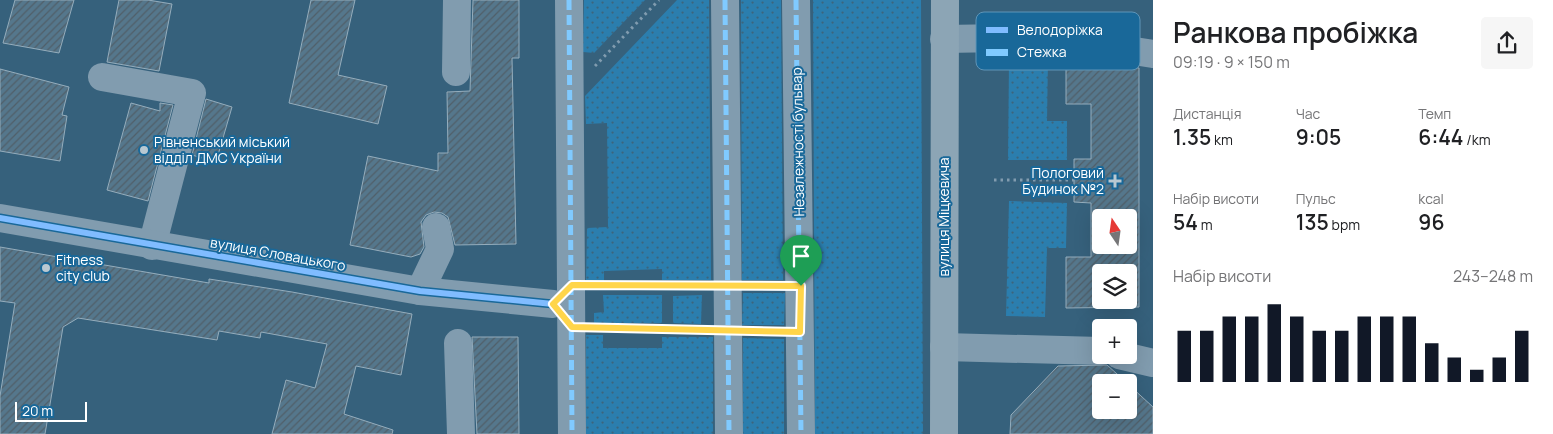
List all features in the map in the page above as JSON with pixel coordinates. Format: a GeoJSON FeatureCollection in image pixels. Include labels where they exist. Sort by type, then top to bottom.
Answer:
{"type":"FeatureCollection","features":[{"type":"Feature","properties":{"kind":"main road","name":"вулиця Міцкевича"},"geometry":{"type":"LineString","coordinates":[[944,434],[945,0]]}},
{"type":"Feature","properties":{"kind":"street"},"geometry":{"type":"LineString","coordinates":[[456,72],[457,0]]}},
{"type":"Feature","properties":{"kind":"street"},"geometry":{"type":"LineString","coordinates":[[569,0],[572,434]]}},
{"type":"Feature","properties":{"kind":"street"},"geometry":{"type":"LineString","coordinates":[[725,0],[729,287],[728,434]]}},
{"type":"Feature","properties":{"kind":"street","name":"Незалежності бульвар"},"geometry":{"type":"LineString","coordinates":[[796,0],[801,286],[801,434]]}},
{"type":"Feature","properties":{"kind":"street"},"geometry":{"type":"LineString","coordinates":[[944,38],[976,38]]}},
{"type":"Feature","properties":{"kind":"street"},"geometry":{"type":"LineString","coordinates":[[1140,52],[1153,54]]}},
{"type":"Feature","properties":{"kind":"street"},"geometry":{"type":"LineString","coordinates":[[102,77],[192,93],[152,246]]}},
{"type":"Feature","properties":{"kind":"street","name":"вулиця Словацького"},"geometry":{"type":"LineString","coordinates":[[0,218],[152,246],[420,291],[553,304]]}},
{"type":"Feature","properties":{"kind":"street"},"geometry":{"type":"LineString","coordinates":[[420,291],[440,249],[436,227]]}},
{"type":"Feature","properties":{"kind":"street"},"geometry":{"type":"LineString","coordinates":[[458,343],[462,434]]}},
{"type":"Feature","properties":{"kind":"street"},"geometry":{"type":"LineString","coordinates":[[944,347],[1092,351]]}},
{"type":"Feature","properties":{"kind":"street"},"geometry":{"type":"LineString","coordinates":[[1137,359],[1153,363]]}},
{"type":"Feature","properties":{"kind":"path"},"geometry":{"type":"LineString","coordinates":[[570,91],[659,0]]}},
{"type":"Feature","properties":{"kind":"path"},"geometry":{"type":"LineString","coordinates":[[994,180],[1074,180]]}},
{"type":"Feature","properties":{"kind":"path"},"geometry":{"type":"LineString","coordinates":[[572,285],[801,286]]}},
{"type":"Feature","properties":{"kind":"path"},"geometry":{"type":"LineString","coordinates":[[572,327],[800,332]]}},
{"type":"Feature","properties":{"kind":"shaded area"},"geometry":{"type":"Polygon","coordinates":[[[584,0],[645,0],[594,53],[583,52],[584,0]]]}},
{"type":"Feature","properties":{"kind":"shaded area"},"geometry":{"type":"Polygon","coordinates":[[[677,0],[709,0],[711,280],[662,280],[662,269],[604,271],[604,282],[586,281],[587,228],[608,227],[607,123],[586,124],[585,96],[677,0]]]}},
{"type":"Feature","properties":{"kind":"shaded area"},"geometry":{"type":"Polygon","coordinates":[[[741,0],[781,0],[783,280],[742,280],[741,0]]]}},
{"type":"Feature","properties":{"kind":"shaded area"},"geometry":{"type":"Polygon","coordinates":[[[813,0],[921,0],[923,434],[815,434],[813,0]]]}},
{"type":"Feature","properties":{"kind":"shaded area"},"geometry":{"type":"Polygon","coordinates":[[[1009,70],[1048,70],[1047,121],[1067,121],[1067,160],[1008,160],[1009,70]]]}},
{"type":"Feature","properties":{"kind":"shaded area"},"geometry":{"type":"Polygon","coordinates":[[[1009,201],[1067,203],[1066,248],[1047,248],[1045,317],[1006,316],[1009,201]]]}},
{"type":"Feature","properties":{"kind":"shaded area"},"geometry":{"type":"Polygon","coordinates":[[[743,293],[785,293],[784,325],[742,325],[743,293]]]}},
{"type":"Feature","properties":{"kind":"shaded area"},"geometry":{"type":"Polygon","coordinates":[[[603,295],[662,295],[662,323],[594,323],[594,313],[604,312],[603,295]]]}},
{"type":"Feature","properties":{"kind":"shaded area"},"geometry":{"type":"Polygon","coordinates":[[[702,295],[701,324],[673,323],[673,296],[702,295]]]}},
{"type":"Feature","properties":{"kind":"shaded area"},"geometry":{"type":"Polygon","coordinates":[[[586,335],[603,335],[603,348],[662,348],[662,337],[713,337],[713,434],[586,434],[586,335]]]}},
{"type":"Feature","properties":{"kind":"shaded area"},"geometry":{"type":"Polygon","coordinates":[[[743,338],[784,339],[784,434],[743,434],[743,338]]]}},
{"type":"Feature","properties":{"kind":"building"},"geometry":{"type":"Polygon","coordinates":[[[15,0],[74,0],[59,53],[3,43],[15,0]]]}},
{"type":"Feature","properties":{"kind":"building"},"geometry":{"type":"Polygon","coordinates":[[[119,0],[148,0],[172,4],[159,71],[107,62],[119,0]]]}},
{"type":"Feature","properties":{"kind":"building"},"geometry":{"type":"Polygon","coordinates":[[[311,0],[355,0],[338,75],[387,86],[378,124],[289,103],[311,0]]]}},
{"type":"Feature","properties":{"kind":"building"},"geometry":{"type":"Polygon","coordinates":[[[473,0],[519,0],[519,58],[512,58],[516,244],[455,245],[448,217],[442,213],[434,212],[426,215],[421,222],[424,247],[420,254],[411,257],[350,245],[368,156],[438,171],[438,153],[448,153],[447,92],[470,91],[473,0]]]}},
{"type":"Feature","properties":{"kind":"building"},"geometry":{"type":"Polygon","coordinates":[[[0,69],[69,87],[62,115],[67,116],[60,161],[0,151],[0,69]]]}},
{"type":"Feature","properties":{"kind":"building","name":"Пологовий Будинок №2"},"geometry":{"type":"Polygon","coordinates":[[[1066,70],[1139,70],[1139,307],[1137,307],[1137,264],[1092,264],[1092,308],[1066,308],[1066,257],[1091,257],[1091,203],[1074,202],[1074,159],[1091,159],[1091,104],[1066,104],[1066,70]]]}},
{"type":"Feature","properties":{"kind":"building"},"geometry":{"type":"Polygon","coordinates":[[[206,99],[232,107],[216,162],[192,155],[206,99]]]}},
{"type":"Feature","properties":{"kind":"building","name":"Рівненський міський відділ ДМС України"},"geometry":{"type":"Polygon","coordinates":[[[131,103],[160,111],[160,103],[173,105],[148,201],[107,190],[131,103]]]}},
{"type":"Feature","properties":{"kind":"building"},"geometry":{"type":"Polygon","coordinates":[[[0,247],[209,283],[209,279],[292,292],[412,314],[401,375],[356,366],[344,414],[393,430],[392,434],[272,434],[286,380],[315,388],[327,344],[261,332],[260,338],[219,331],[217,340],[78,318],[63,327],[45,434],[0,434],[0,396],[15,303],[0,301],[0,247]]]}},
{"type":"Feature","properties":{"kind":"building"},"geometry":{"type":"Polygon","coordinates":[[[472,337],[518,337],[519,434],[477,434],[472,337]]]}},
{"type":"Feature","properties":{"kind":"building"},"geometry":{"type":"Polygon","coordinates":[[[1107,365],[1117,374],[1092,374],[1092,419],[1137,419],[1137,392],[1153,407],[1153,434],[1010,434],[1011,415],[1058,366],[1107,365]]]}},
{"type":"Feature","properties":{"kind":"marked path"},"geometry":{"type":"LineString","coordinates":[[569,0],[572,434]]}},
{"type":"Feature","properties":{"kind":"marked path"},"geometry":{"type":"LineString","coordinates":[[725,0],[729,434]]}},
{"type":"Feature","properties":{"kind":"marked path"},"geometry":{"type":"LineString","coordinates":[[796,0],[801,434]]}},
{"type":"Feature","properties":{"kind":"cycle path"},"geometry":{"type":"LineString","coordinates":[[0,218],[420,291],[553,304]]}},
{"type":"Feature","properties":{"kind":"place","name":"Рівненський міський відділ ДМС України"},"geometry":{"type":"Point","coordinates":[144,150]}},
{"type":"Feature","properties":{"kind":"place","name":"Пологовий Будинок №2"},"geometry":{"type":"Point","coordinates":[1115,181]}},
{"type":"Feature","properties":{"kind":"place","name":"Fitness city club"},"geometry":{"type":"Point","coordinates":[46,268]}},
{"type":"Feature","properties":{"kind":"route"},"geometry":{"type":"LineString","coordinates":[[572,285],[801,286],[800,332],[572,327],[553,304],[572,285]]}}]}
